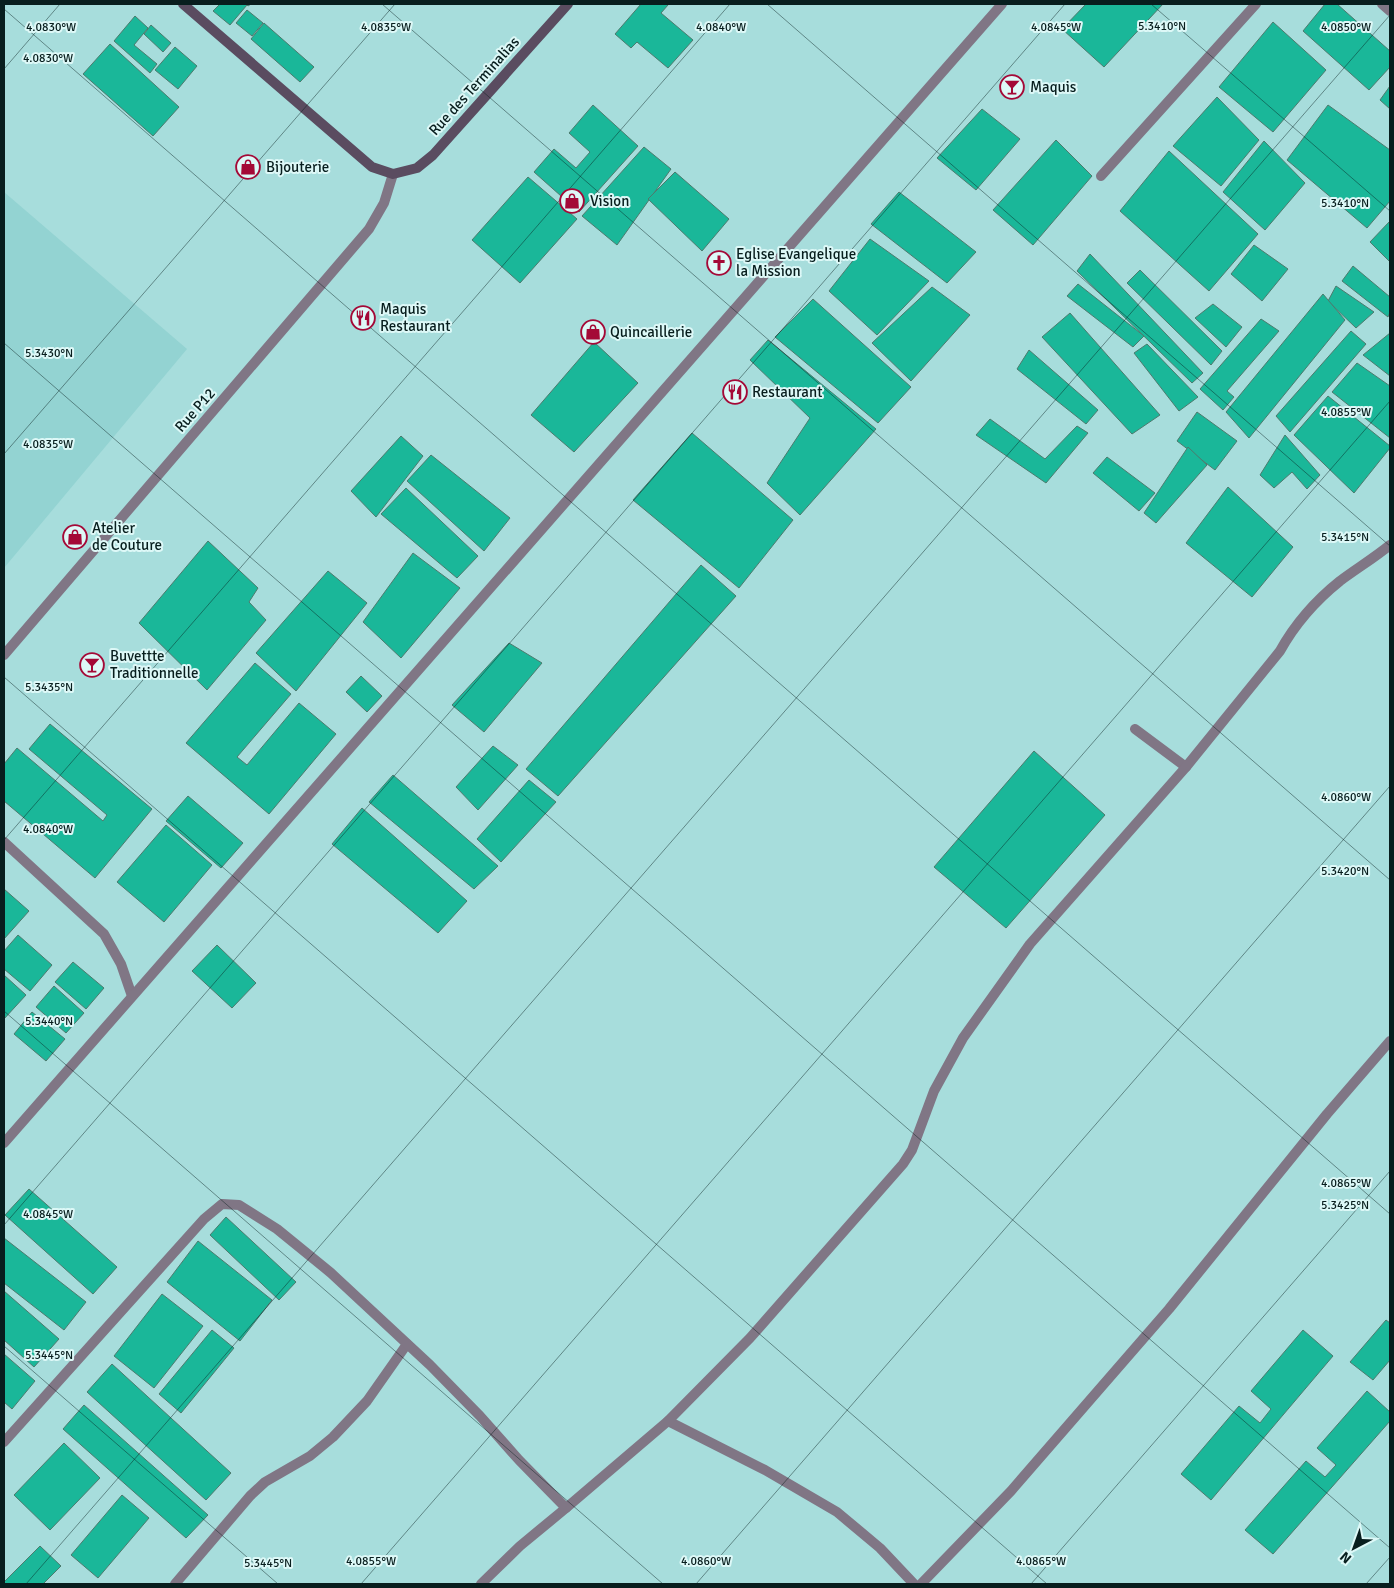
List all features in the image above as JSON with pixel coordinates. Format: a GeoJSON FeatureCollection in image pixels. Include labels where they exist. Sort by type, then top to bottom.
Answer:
{"type":"FeatureCollection","features":[{"type":"Feature","properties":{"kind":"street"},"geometry":{"type":"LineString","coordinates":[[183,4],[372,167],[393,174]]}},
{"type":"Feature","properties":{"kind":"street","name":"Rue des Terminalias"},"geometry":{"type":"LineString","coordinates":[[393,174],[417,168],[433,155],[568,4]]}},
{"type":"Feature","properties":{"kind":"street"},"geometry":{"type":"LineString","coordinates":[[4,1143],[1002,4]]}},
{"type":"Feature","properties":{"kind":"street"},"geometry":{"type":"LineString","coordinates":[[1101,176],[1256,4]]}},
{"type":"Feature","properties":{"kind":"street"},"geometry":{"type":"LineString","coordinates":[[1382,4],[1390,11]]}},
{"type":"Feature","properties":{"kind":"street","name":"Rue P12"},"geometry":{"type":"LineString","coordinates":[[4,656],[369,229],[384,203],[393,174]]}},
{"type":"Feature","properties":{"kind":"street"},"geometry":{"type":"LineString","coordinates":[[482,1584],[520,1546],[668,1421],[750,1338],[903,1164],[912,1150],[920,1125],[938,1083],[963,1038],[1030,944],[1186,767],[1280,651],[1290,632],[1305,613],[1339,582],[1390,545]]}},
{"type":"Feature","properties":{"kind":"street"},"geometry":{"type":"LineString","coordinates":[[1135,729],[1186,767]]}},
{"type":"Feature","properties":{"kind":"street"},"geometry":{"type":"LineString","coordinates":[[4,842],[104,934],[121,964],[132,996]]}},
{"type":"Feature","properties":{"kind":"street"},"geometry":{"type":"LineString","coordinates":[[921,1584],[1011,1491],[1156,1323],[1327,1114],[1390,1042]]}},
{"type":"Feature","properties":{"kind":"street"},"geometry":{"type":"LineString","coordinates":[[4,1442],[204,1219],[222,1204],[239,1205],[277,1229],[331,1273],[480,1416],[519,1460],[566,1508]]}},
{"type":"Feature","properties":{"kind":"street"},"geometry":{"type":"LineString","coordinates":[[175,1584],[260,1486],[310,1456],[333,1437],[367,1401],[407,1344]]}},
{"type":"Feature","properties":{"kind":"street"},"geometry":{"type":"LineString","coordinates":[[668,1421],[765,1470],[837,1512],[880,1548],[914,1584]]}},
{"type":"Feature","properties":{"kind":"shaded area"},"geometry":{"type":"Polygon","coordinates":[[[4,192],[187,349],[4,568],[4,192]]]}},
{"type":"Feature","properties":{"kind":"building"},"geometry":{"type":"Polygon","coordinates":[[[220,4],[251,4],[247,5],[230,25],[213,11],[220,4]]]}},
{"type":"Feature","properties":{"kind":"building"},"geometry":{"type":"Polygon","coordinates":[[[641,4],[667,4],[661,13],[693,40],[668,68],[637,42],[631,48],[615,34],[641,4]]]}},
{"type":"Feature","properties":{"kind":"building"},"geometry":{"type":"Polygon","coordinates":[[[1086,4],[1163,4],[1104,67],[1062,29],[1086,4]]]}},
{"type":"Feature","properties":{"kind":"building"},"geometry":{"type":"Polygon","coordinates":[[[1325,4],[1337,4],[1390,51],[1390,67],[1369,90],[1303,31],[1325,4]]]}},
{"type":"Feature","properties":{"kind":"building"},"geometry":{"type":"Polygon","coordinates":[[[247,10],[263,23],[252,36],[236,23],[247,10]]]}},
{"type":"Feature","properties":{"kind":"building"},"geometry":{"type":"Polygon","coordinates":[[[135,16],[148,28],[134,45],[157,64],[150,73],[114,41],[135,16]]]}},
{"type":"Feature","properties":{"kind":"building"},"geometry":{"type":"Polygon","coordinates":[[[1273,22],[1326,70],[1273,132],[1219,87],[1273,22]]]}},
{"type":"Feature","properties":{"kind":"building"},"geometry":{"type":"Polygon","coordinates":[[[264,23],[314,67],[300,82],[251,39],[264,23]]]}},
{"type":"Feature","properties":{"kind":"building"},"geometry":{"type":"Polygon","coordinates":[[[151,25],[171,43],[163,52],[144,34],[151,25]]]}},
{"type":"Feature","properties":{"kind":"building"},"geometry":{"type":"Polygon","coordinates":[[[110,44],[179,107],[153,136],[83,74],[110,44]]]}},
{"type":"Feature","properties":{"kind":"building"},"geometry":{"type":"Polygon","coordinates":[[[175,47],[197,66],[178,89],[155,70],[175,47]]]}},
{"type":"Feature","properties":{"kind":"building"},"geometry":{"type":"Polygon","coordinates":[[[1390,86],[1390,109],[1380,100],[1390,86]]]}},
{"type":"Feature","properties":{"kind":"building"},"geometry":{"type":"Polygon","coordinates":[[[1217,97],[1259,140],[1221,186],[1173,146],[1217,97]]]}},
{"type":"Feature","properties":{"kind":"building"},"geometry":{"type":"Polygon","coordinates":[[[593,105],[638,146],[579,212],[534,172],[554,149],[576,168],[590,152],[569,133],[593,105]]]}},
{"type":"Feature","properties":{"kind":"building"},"geometry":{"type":"Polygon","coordinates":[[[1328,105],[1390,150],[1390,201],[1367,228],[1287,160],[1328,105]]]}},
{"type":"Feature","properties":{"kind":"building"},"geometry":{"type":"Polygon","coordinates":[[[982,109],[1020,139],[976,190],[937,158],[982,109]]]}},
{"type":"Feature","properties":{"kind":"building"},"geometry":{"type":"Polygon","coordinates":[[[1056,140],[1092,176],[1033,245],[993,210],[1056,140]]]}},
{"type":"Feature","properties":{"kind":"building"},"geometry":{"type":"Polygon","coordinates":[[[1264,141],[1305,183],[1265,230],[1223,192],[1264,141]]]}},
{"type":"Feature","properties":{"kind":"building"},"geometry":{"type":"Polygon","coordinates":[[[644,147],[671,169],[617,245],[582,216],[644,147]]]}},
{"type":"Feature","properties":{"kind":"building"},"geometry":{"type":"Polygon","coordinates":[[[1169,151],[1258,234],[1209,291],[1120,211],[1169,151]]]}},
{"type":"Feature","properties":{"kind":"building"},"geometry":{"type":"Polygon","coordinates":[[[675,172],[729,219],[702,251],[648,199],[675,172]]]}},
{"type":"Feature","properties":{"kind":"building"},"geometry":{"type":"Polygon","coordinates":[[[528,177],[577,219],[520,283],[472,240],[528,177]]]}},
{"type":"Feature","properties":{"kind":"building"},"geometry":{"type":"Polygon","coordinates":[[[899,192],[976,252],[947,283],[871,224],[899,192]]]}},
{"type":"Feature","properties":{"kind":"building"},"geometry":{"type":"Polygon","coordinates":[[[1390,221],[1390,262],[1370,242],[1390,221]]]}},
{"type":"Feature","properties":{"kind":"building"},"geometry":{"type":"Polygon","coordinates":[[[870,239],[929,281],[877,335],[829,291],[870,239]]]}},
{"type":"Feature","properties":{"kind":"building"},"geometry":{"type":"Polygon","coordinates":[[[1254,245],[1288,269],[1262,301],[1231,274],[1254,245]]]}},
{"type":"Feature","properties":{"kind":"building"},"geometry":{"type":"Polygon","coordinates":[[[1090,254],[1203,373],[1192,383],[1077,271],[1090,254]]]}},
{"type":"Feature","properties":{"kind":"building"},"geometry":{"type":"Polygon","coordinates":[[[1353,266],[1390,297],[1388,317],[1342,281],[1353,266]]]}},
{"type":"Feature","properties":{"kind":"building"},"geometry":{"type":"Polygon","coordinates":[[[1140,270],[1222,351],[1211,365],[1127,283],[1140,270]]]}},
{"type":"Feature","properties":{"kind":"building"},"geometry":{"type":"Polygon","coordinates":[[[1078,284],[1144,336],[1133,347],[1067,296],[1078,284]]]}},
{"type":"Feature","properties":{"kind":"building"},"geometry":{"type":"Polygon","coordinates":[[[1336,286],[1374,312],[1356,328],[1328,301],[1336,286]]]}},
{"type":"Feature","properties":{"kind":"building"},"geometry":{"type":"Polygon","coordinates":[[[932,287],[970,315],[911,381],[872,343],[932,287]]]}},
{"type":"Feature","properties":{"kind":"building"},"geometry":{"type":"Polygon","coordinates":[[[1323,294],[1345,320],[1249,438],[1226,412],[1323,294]]]}},
{"type":"Feature","properties":{"kind":"building"},"geometry":{"type":"Polygon","coordinates":[[[813,299],[911,387],[878,423],[775,337],[813,299]]]}},
{"type":"Feature","properties":{"kind":"building"},"geometry":{"type":"Polygon","coordinates":[[[1213,304],[1242,327],[1226,347],[1195,318],[1213,304]]]}},
{"type":"Feature","properties":{"kind":"building"},"geometry":{"type":"Polygon","coordinates":[[[1070,313],[1160,415],[1132,434],[1042,337],[1070,313]]]}},
{"type":"Feature","properties":{"kind":"building"},"geometry":{"type":"Polygon","coordinates":[[[1261,319],[1279,331],[1227,391],[1234,397],[1223,410],[1200,389],[1261,319]]]}},
{"type":"Feature","properties":{"kind":"building"},"geometry":{"type":"Polygon","coordinates":[[[1351,331],[1366,344],[1290,432],[1276,416],[1351,331]]]}},
{"type":"Feature","properties":{"kind":"building"},"geometry":{"type":"Polygon","coordinates":[[[1390,333],[1390,376],[1363,355],[1390,333]]]}},
{"type":"Feature","properties":{"kind":"building"},"geometry":{"type":"Polygon","coordinates":[[[768,340],[876,429],[800,515],[767,483],[810,418],[750,360],[768,340]]]}},
{"type":"Feature","properties":{"kind":"building"},"geometry":{"type":"Polygon","coordinates":[[[594,342],[638,383],[574,452],[531,415],[594,342]]]}},
{"type":"Feature","properties":{"kind":"building"},"geometry":{"type":"Polygon","coordinates":[[[1147,344],[1198,397],[1179,411],[1134,353],[1147,344]]]}},
{"type":"Feature","properties":{"kind":"building"},"geometry":{"type":"Polygon","coordinates":[[[1029,350],[1098,410],[1086,424],[1017,369],[1029,350]]]}},
{"type":"Feature","properties":{"kind":"building"},"geometry":{"type":"Polygon","coordinates":[[[1357,363],[1390,386],[1390,438],[1332,392],[1357,363]]]}},
{"type":"Feature","properties":{"kind":"building"},"geometry":{"type":"Polygon","coordinates":[[[1328,396],[1390,446],[1354,493],[1294,435],[1328,396]]]}},
{"type":"Feature","properties":{"kind":"building"},"geometry":{"type":"Polygon","coordinates":[[[1197,412],[1237,441],[1215,470],[1177,441],[1197,412]]]}},
{"type":"Feature","properties":{"kind":"building"},"geometry":{"type":"Polygon","coordinates":[[[990,419],[1045,459],[1077,426],[1088,433],[1046,483],[976,435],[990,419]]]}},
{"type":"Feature","properties":{"kind":"building"},"geometry":{"type":"Polygon","coordinates":[[[692,433],[793,520],[739,588],[633,500],[692,433]]]}},
{"type":"Feature","properties":{"kind":"building"},"geometry":{"type":"Polygon","coordinates":[[[1285,435],[1320,475],[1307,489],[1292,472],[1274,488],[1260,475],[1285,435]]]}},
{"type":"Feature","properties":{"kind":"building"},"geometry":{"type":"Polygon","coordinates":[[[401,436],[423,456],[376,517],[351,491],[401,436]]]}},
{"type":"Feature","properties":{"kind":"building"},"geometry":{"type":"Polygon","coordinates":[[[1188,447],[1207,465],[1156,523],[1144,513],[1188,447]]]}},
{"type":"Feature","properties":{"kind":"building"},"geometry":{"type":"Polygon","coordinates":[[[431,455],[510,518],[484,551],[407,481],[431,455]]]}},
{"type":"Feature","properties":{"kind":"building"},"geometry":{"type":"Polygon","coordinates":[[[1107,457],[1155,493],[1139,511],[1093,473],[1107,457]]]}},
{"type":"Feature","properties":{"kind":"building"},"geometry":{"type":"Polygon","coordinates":[[[1228,487],[1293,547],[1252,597],[1186,543],[1228,487]]]}},
{"type":"Feature","properties":{"kind":"building"},"geometry":{"type":"Polygon","coordinates":[[[406,488],[478,556],[457,578],[381,514],[406,488]]]}},
{"type":"Feature","properties":{"kind":"building"},"geometry":{"type":"Polygon","coordinates":[[[208,541],[258,588],[249,602],[266,620],[207,690],[139,623],[208,541]]]}},
{"type":"Feature","properties":{"kind":"building"},"geometry":{"type":"Polygon","coordinates":[[[413,553],[460,588],[401,658],[363,622],[413,553]]]}},
{"type":"Feature","properties":{"kind":"building"},"geometry":{"type":"Polygon","coordinates":[[[701,565],[736,596],[558,796],[526,769],[701,565]]]}},
{"type":"Feature","properties":{"kind":"building"},"geometry":{"type":"Polygon","coordinates":[[[328,571],[367,603],[296,691],[256,653],[328,571]]]}},
{"type":"Feature","properties":{"kind":"building"},"geometry":{"type":"Polygon","coordinates":[[[509,643],[542,663],[484,732],[452,705],[509,643]]]}},
{"type":"Feature","properties":{"kind":"building"},"geometry":{"type":"Polygon","coordinates":[[[255,663],[291,694],[237,757],[247,765],[299,703],[336,734],[269,814],[186,743],[255,663]]]}},
{"type":"Feature","properties":{"kind":"building"},"geometry":{"type":"Polygon","coordinates":[[[361,676],[382,696],[367,712],[346,692],[361,676]]]}},
{"type":"Feature","properties":{"kind":"building"},"geometry":{"type":"Polygon","coordinates":[[[50,724],[152,809],[95,878],[4,801],[4,764],[17,748],[103,821],[107,815],[29,749],[50,724]]]}},
{"type":"Feature","properties":{"kind":"building"},"geometry":{"type":"Polygon","coordinates":[[[493,746],[518,765],[478,810],[456,787],[493,746]]]}},
{"type":"Feature","properties":{"kind":"building"},"geometry":{"type":"Polygon","coordinates":[[[1034,751],[1105,815],[1006,928],[934,867],[1034,751]]]}},
{"type":"Feature","properties":{"kind":"building"},"geometry":{"type":"Polygon","coordinates":[[[393,775],[498,866],[474,889],[369,802],[393,775]]]}},
{"type":"Feature","properties":{"kind":"building"},"geometry":{"type":"Polygon","coordinates":[[[529,780],[556,802],[501,862],[477,839],[529,780]]]}},
{"type":"Feature","properties":{"kind":"building"},"geometry":{"type":"Polygon","coordinates":[[[188,796],[243,843],[221,868],[166,821],[188,796]]]}},
{"type":"Feature","properties":{"kind":"building"},"geometry":{"type":"Polygon","coordinates":[[[362,808],[467,901],[438,933],[332,844],[362,808]]]}},
{"type":"Feature","properties":{"kind":"building"},"geometry":{"type":"Polygon","coordinates":[[[166,825],[212,865],[164,922],[117,882],[166,825]]]}},
{"type":"Feature","properties":{"kind":"building"},"geometry":{"type":"Polygon","coordinates":[[[4,889],[29,911],[4,939],[4,889]]]}},
{"type":"Feature","properties":{"kind":"building"},"geometry":{"type":"Polygon","coordinates":[[[18,935],[52,965],[30,991],[4,969],[4,951],[18,935]]]}},
{"type":"Feature","properties":{"kind":"building"},"geometry":{"type":"Polygon","coordinates":[[[217,945],[256,983],[232,1008],[192,971],[217,945]]]}},
{"type":"Feature","properties":{"kind":"building"},"geometry":{"type":"Polygon","coordinates":[[[73,962],[104,988],[86,1009],[55,982],[73,962]]]}},
{"type":"Feature","properties":{"kind":"building"},"geometry":{"type":"Polygon","coordinates":[[[4,975],[26,995],[4,1019],[4,975]]]}},
{"type":"Feature","properties":{"kind":"building"},"geometry":{"type":"Polygon","coordinates":[[[54,986],[84,1013],[66,1033],[36,1007],[54,986]]]}},
{"type":"Feature","properties":{"kind":"building"},"geometry":{"type":"Polygon","coordinates":[[[32,1012],[65,1039],[46,1061],[14,1034],[32,1012]]]}},
{"type":"Feature","properties":{"kind":"building"},"geometry":{"type":"Polygon","coordinates":[[[29,1189],[117,1267],[93,1294],[5,1215],[29,1189]]]}},
{"type":"Feature","properties":{"kind":"building"},"geometry":{"type":"Polygon","coordinates":[[[226,1217],[296,1282],[279,1300],[210,1235],[226,1217]]]}},
{"type":"Feature","properties":{"kind":"building"},"geometry":{"type":"Polygon","coordinates":[[[4,1238],[86,1302],[64,1330],[4,1283],[4,1238]]]}},
{"type":"Feature","properties":{"kind":"building"},"geometry":{"type":"Polygon","coordinates":[[[198,1241],[272,1300],[240,1341],[167,1282],[198,1241]]]}},
{"type":"Feature","properties":{"kind":"building"},"geometry":{"type":"Polygon","coordinates":[[[4,1291],[59,1339],[34,1367],[4,1340],[4,1291]]]}},
{"type":"Feature","properties":{"kind":"building"},"geometry":{"type":"Polygon","coordinates":[[[162,1294],[203,1326],[154,1388],[114,1356],[162,1294]]]}},
{"type":"Feature","properties":{"kind":"building"},"geometry":{"type":"Polygon","coordinates":[[[1386,1320],[1390,1323],[1390,1360],[1373,1380],[1350,1362],[1386,1320]]]}},
{"type":"Feature","properties":{"kind":"building"},"geometry":{"type":"Polygon","coordinates":[[[212,1330],[234,1348],[181,1413],[159,1394],[212,1330]]]}},
{"type":"Feature","properties":{"kind":"building"},"geometry":{"type":"Polygon","coordinates":[[[1303,1330],[1333,1356],[1211,1500],[1181,1474],[1239,1406],[1260,1423],[1271,1409],[1251,1391],[1303,1330]]]}},
{"type":"Feature","properties":{"kind":"building"},"geometry":{"type":"Polygon","coordinates":[[[4,1354],[35,1381],[12,1409],[4,1402],[4,1354]]]}},
{"type":"Feature","properties":{"kind":"building"},"geometry":{"type":"Polygon","coordinates":[[[112,1364],[231,1473],[206,1500],[87,1392],[112,1364]]]}},
{"type":"Feature","properties":{"kind":"building"},"geometry":{"type":"Polygon","coordinates":[[[1367,1391],[1390,1412],[1390,1421],[1273,1554],[1245,1530],[1306,1461],[1325,1477],[1336,1465],[1317,1448],[1367,1391]]]}},
{"type":"Feature","properties":{"kind":"building"},"geometry":{"type":"Polygon","coordinates":[[[84,1405],[208,1515],[186,1538],[63,1429],[84,1405]]]}},
{"type":"Feature","properties":{"kind":"building"},"geometry":{"type":"Polygon","coordinates":[[[64,1443],[100,1478],[50,1530],[14,1495],[64,1443]]]}},
{"type":"Feature","properties":{"kind":"building"},"geometry":{"type":"Polygon","coordinates":[[[122,1495],[149,1518],[98,1578],[71,1555],[122,1495]]]}},
{"type":"Feature","properties":{"kind":"building"},"geometry":{"type":"Polygon","coordinates":[[[40,1546],[61,1566],[43,1584],[4,1584],[4,1582],[40,1546]]]}},
{"type":"Feature","properties":{"kind":"place","name":"Maquis"},"geometry":{"type":"Point","coordinates":[1012,87]}},
{"type":"Feature","properties":{"kind":"place","name":"Bijouterie"},"geometry":{"type":"Point","coordinates":[248,167]}},
{"type":"Feature","properties":{"kind":"place","name":"Vision"},"geometry":{"type":"Point","coordinates":[572,201]}},
{"type":"Feature","properties":{"kind":"place","name":"Eglise Evangelique la Mission"},"geometry":{"type":"Point","coordinates":[719,263]}},
{"type":"Feature","properties":{"kind":"place","name":"Maquis Restaurant"},"geometry":{"type":"Point","coordinates":[363,318]}},
{"type":"Feature","properties":{"kind":"place","name":"Quincaillerie"},"geometry":{"type":"Point","coordinates":[593,332]}},
{"type":"Feature","properties":{"kind":"place","name":"Restaurant"},"geometry":{"type":"Point","coordinates":[735,392]}},
{"type":"Feature","properties":{"kind":"place","name":"Atelier de Couture"},"geometry":{"type":"Point","coordinates":[75,537]}},
{"type":"Feature","properties":{"kind":"place","name":"Buvettte Traditionnelle"},"geometry":{"type":"Point","coordinates":[92,665]}}]}
